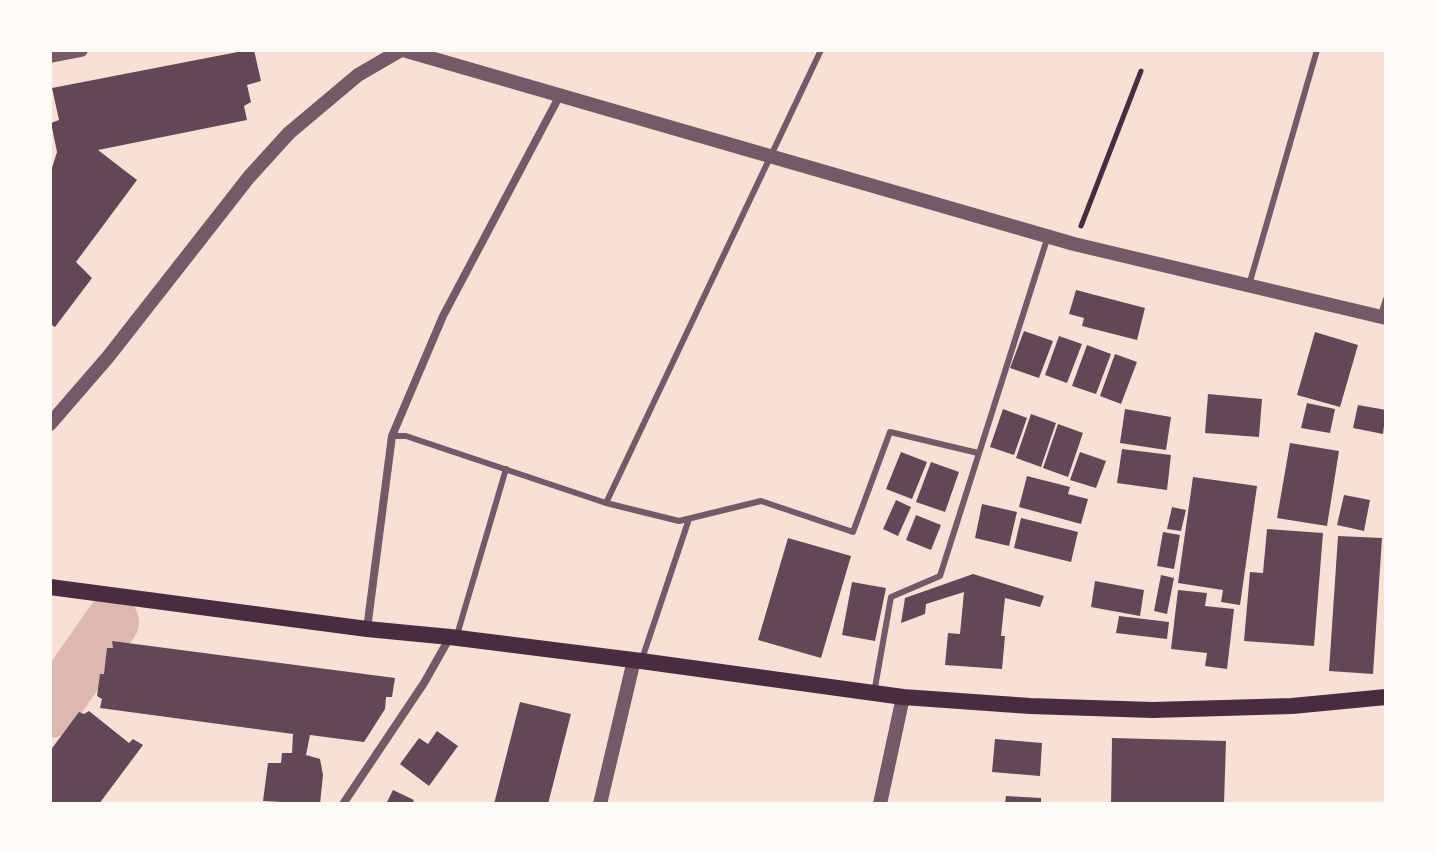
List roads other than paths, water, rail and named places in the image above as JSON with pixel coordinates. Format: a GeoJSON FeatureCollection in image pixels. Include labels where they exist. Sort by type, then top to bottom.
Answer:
{"type":"FeatureCollection","features":[{"type":"Feature","properties":{"kind":"main road"},"geometry":{"type":"LineString","coordinates":[[50,587],[367,629],[638,660],[903,697],[1153,710],[1292,706],[1386,697]]}},
{"type":"Feature","properties":{"kind":"street"},"geometry":{"type":"LineString","coordinates":[[50,56],[81,50]]}},
{"type":"Feature","properties":{"kind":"street"},"geometry":{"type":"LineString","coordinates":[[50,424],[108,357],[249,177],[289,133],[358,75],[402,50],[1074,244],[1383,318]]}},
{"type":"Feature","properties":{"kind":"street"},"geometry":{"type":"LineString","coordinates":[[367,629],[392,436],[443,316],[560,94]]}},
{"type":"Feature","properties":{"kind":"street"},"geometry":{"type":"LineString","coordinates":[[343,804],[453,637]]}},
{"type":"Feature","properties":{"kind":"street"},"geometry":{"type":"LineString","coordinates":[[600,804],[638,660]]}},
{"type":"Feature","properties":{"kind":"street"},"geometry":{"type":"LineString","coordinates":[[880,804],[903,697]]}},
{"type":"Feature","properties":{"kind":"lane"},"geometry":{"type":"LineString","coordinates":[[606,503],[821,50]]}},
{"type":"Feature","properties":{"kind":"lane"},"geometry":{"type":"LineString","coordinates":[[1248,287],[1317,50]]}},
{"type":"Feature","properties":{"kind":"lane"},"geometry":{"type":"LineString","coordinates":[[874,693],[891,597],[940,576],[1048,236]]}},
{"type":"Feature","properties":{"kind":"lane"},"geometry":{"type":"LineString","coordinates":[[1383,318],[1386,299]]}},
{"type":"Feature","properties":{"kind":"lane"},"geometry":{"type":"LineString","coordinates":[[392,436],[406,436],[606,503],[679,521],[761,501],[853,532],[890,432],[978,453]]}},
{"type":"Feature","properties":{"kind":"lane"},"geometry":{"type":"LineString","coordinates":[[453,637],[506,469]]}},
{"type":"Feature","properties":{"kind":"lane"},"geometry":{"type":"LineString","coordinates":[[638,660],[689,519]]}},
{"type":"Feature","properties":{"kind":"waterway"},"geometry":{"type":"LineString","coordinates":[[50,711],[112,622]]}}]}
